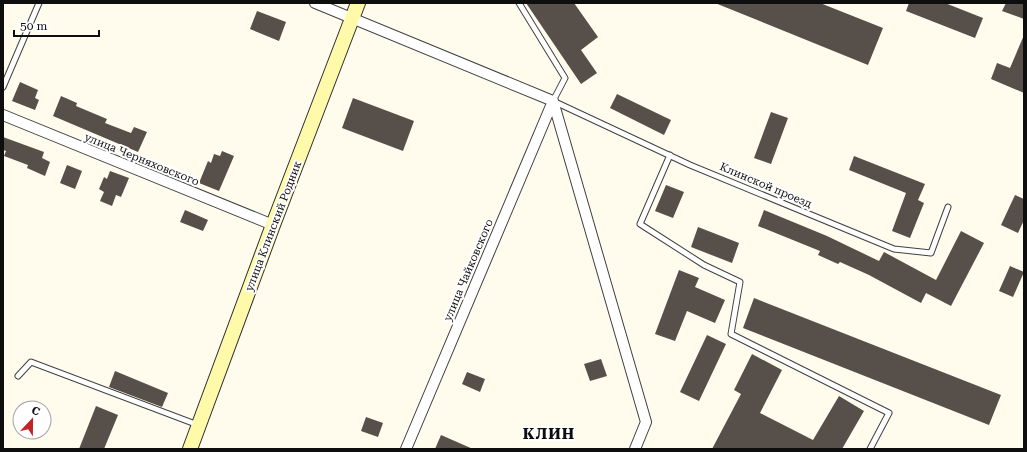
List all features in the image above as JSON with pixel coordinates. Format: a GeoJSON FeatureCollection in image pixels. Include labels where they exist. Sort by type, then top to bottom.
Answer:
{"type":"FeatureCollection","features":[{"type":"Feature","properties":{"kind":"main road","name":"улица Клинский Родник"},"geometry":{"type":"LineString","coordinates":[[190,449],[273,224],[358,3]]}},
{"type":"Feature","properties":{"kind":"street"},"geometry":{"type":"LineString","coordinates":[[314,3],[553,101],[646,422],[635,449]]}},
{"type":"Feature","properties":{"kind":"street","name":"улица Чайковского"},"geometry":{"type":"LineString","coordinates":[[406,449],[553,101]]}},
{"type":"Feature","properties":{"kind":"street","name":"улица Черняховского"},"geometry":{"type":"LineString","coordinates":[[3,115],[273,224]]}},
{"type":"Feature","properties":{"kind":"lane"},"geometry":{"type":"LineString","coordinates":[[3,87],[39,3]]}},
{"type":"Feature","properties":{"kind":"lane"},"geometry":{"type":"LineString","coordinates":[[519,3],[565,78],[553,101]]}},
{"type":"Feature","properties":{"kind":"lane","name":"Клинской проезд"},"geometry":{"type":"LineString","coordinates":[[553,101],[670,155],[894,249],[931,253],[948,207]]}},
{"type":"Feature","properties":{"kind":"lane"},"geometry":{"type":"LineString","coordinates":[[670,155],[640,224],[704,265],[740,282],[731,334],[889,414],[870,449]]}},
{"type":"Feature","properties":{"kind":"lane"},"geometry":{"type":"LineString","coordinates":[[18,376],[31,362],[198,425]]}},
{"type":"Feature","properties":{"kind":"building"},"geometry":{"type":"Polygon","coordinates":[[[526,3],[574,3],[598,37],[581,50],[597,73],[581,84],[526,3]]]}},
{"type":"Feature","properties":{"kind":"building"},"geometry":{"type":"Polygon","coordinates":[[[715,3],[820,3],[883,28],[868,65],[715,3]]]}},
{"type":"Feature","properties":{"kind":"building"},"geometry":{"type":"Polygon","coordinates":[[[909,3],[945,3],[983,18],[975,38],[906,11],[909,3]]]}},
{"type":"Feature","properties":{"kind":"building"},"geometry":{"type":"Polygon","coordinates":[[[1006,3],[1024,3],[1024,19],[1002,11],[1006,3]]]}},
{"type":"Feature","properties":{"kind":"building"},"geometry":{"type":"Polygon","coordinates":[[[257,11],[286,22],[279,41],[250,29],[257,11]]]}},
{"type":"Feature","properties":{"kind":"building"},"geometry":{"type":"Polygon","coordinates":[[[1024,35],[1024,93],[991,79],[997,63],[1010,68],[1024,35]]]}},
{"type":"Feature","properties":{"kind":"building"},"geometry":{"type":"Polygon","coordinates":[[[20,82],[38,90],[35,98],[39,100],[35,110],[12,101],[20,82]]]}},
{"type":"Feature","properties":{"kind":"building"},"geometry":{"type":"Polygon","coordinates":[[[617,94],[671,120],[664,135],[610,108],[617,94]]]}},
{"type":"Feature","properties":{"kind":"building"},"geometry":{"type":"Polygon","coordinates":[[[61,96],[77,103],[76,106],[107,119],[105,123],[131,133],[134,127],[147,132],[138,152],[53,116],[61,96]]]}},
{"type":"Feature","properties":{"kind":"building"},"geometry":{"type":"Polygon","coordinates":[[[353,98],[414,121],[403,151],[342,128],[353,98]]]}},
{"type":"Feature","properties":{"kind":"building"},"geometry":{"type":"Polygon","coordinates":[[[771,112],[788,118],[771,164],[754,158],[771,112]]]}},
{"type":"Feature","properties":{"kind":"building"},"geometry":{"type":"Polygon","coordinates":[[[3,137],[44,152],[42,158],[50,162],[45,176],[27,168],[28,165],[4,156],[6,151],[3,150],[3,137]]]}},
{"type":"Feature","properties":{"kind":"building"},"geometry":{"type":"Polygon","coordinates":[[[222,151],[234,156],[219,191],[199,183],[208,161],[211,163],[214,154],[220,156],[222,151]]]}},
{"type":"Feature","properties":{"kind":"building"},"geometry":{"type":"Polygon","coordinates":[[[854,156],[925,184],[918,200],[924,203],[910,238],[892,231],[906,193],[849,170],[854,156]]]}},
{"type":"Feature","properties":{"kind":"building"},"geometry":{"type":"Polygon","coordinates":[[[67,165],[82,171],[75,189],[60,183],[67,165]]]}},
{"type":"Feature","properties":{"kind":"building"},"geometry":{"type":"Polygon","coordinates":[[[110,171],[129,178],[121,197],[116,195],[112,206],[100,201],[104,192],[99,189],[104,177],[107,179],[110,171]]]}},
{"type":"Feature","properties":{"kind":"building"},"geometry":{"type":"Polygon","coordinates":[[[666,185],[684,192],[673,218],[655,211],[666,185]]]}},
{"type":"Feature","properties":{"kind":"building"},"geometry":{"type":"Polygon","coordinates":[[[1015,195],[1024,199],[1024,220],[1018,233],[1001,225],[1015,195]]]}},
{"type":"Feature","properties":{"kind":"building"},"geometry":{"type":"Polygon","coordinates":[[[185,210],[208,220],[203,231],[180,222],[185,210]]]}},
{"type":"Feature","properties":{"kind":"building"},"geometry":{"type":"Polygon","coordinates":[[[764,210],[827,236],[879,261],[884,252],[936,280],[961,231],[984,243],[951,306],[926,293],[921,303],[869,275],[840,262],[838,264],[818,255],[820,251],[758,226],[764,210]]]}},
{"type":"Feature","properties":{"kind":"building"},"geometry":{"type":"Polygon","coordinates":[[[698,227],[739,243],[732,263],[691,247],[698,227]]]}},
{"type":"Feature","properties":{"kind":"building"},"geometry":{"type":"Polygon","coordinates":[[[1010,266],[1024,272],[1013,297],[999,291],[1010,266]]]}},
{"type":"Feature","properties":{"kind":"building"},"geometry":{"type":"Polygon","coordinates":[[[679,270],[699,278],[695,287],[725,300],[715,323],[687,311],[675,341],[655,334],[679,270]]]}},
{"type":"Feature","properties":{"kind":"building"},"geometry":{"type":"Polygon","coordinates":[[[754,298],[1001,395],[989,425],[743,328],[754,298]]]}},
{"type":"Feature","properties":{"kind":"building"},"geometry":{"type":"Polygon","coordinates":[[[707,335],[726,344],[699,401],[680,392],[707,335]]]}},
{"type":"Feature","properties":{"kind":"building"},"geometry":{"type":"Polygon","coordinates":[[[752,354],[782,370],[760,413],[813,440],[839,396],[864,411],[842,449],[712,449],[741,394],[734,390],[752,354]]]}},
{"type":"Feature","properties":{"kind":"building"},"geometry":{"type":"Polygon","coordinates":[[[601,359],[607,376],[590,381],[584,364],[601,359]]]}},
{"type":"Feature","properties":{"kind":"building"},"geometry":{"type":"Polygon","coordinates":[[[115,371],[168,393],[162,407],[109,387],[115,371]]]}},
{"type":"Feature","properties":{"kind":"building"},"geometry":{"type":"Polygon","coordinates":[[[467,372],[485,379],[480,392],[462,384],[467,372]]]}},
{"type":"Feature","properties":{"kind":"building"},"geometry":{"type":"Polygon","coordinates":[[[96,406],[118,415],[104,449],[79,449],[96,406]]]}},
{"type":"Feature","properties":{"kind":"building"},"geometry":{"type":"Polygon","coordinates":[[[366,417],[383,423],[378,437],[361,431],[366,417]]]}},
{"type":"Feature","properties":{"kind":"building"},"geometry":{"type":"Polygon","coordinates":[[[441,435],[473,449],[435,449],[441,435]]]}},
{"type":"Feature","properties":{"kind":"district","name":"КЛИН"},"geometry":{"type":"Point","coordinates":[549,434]}}]}
